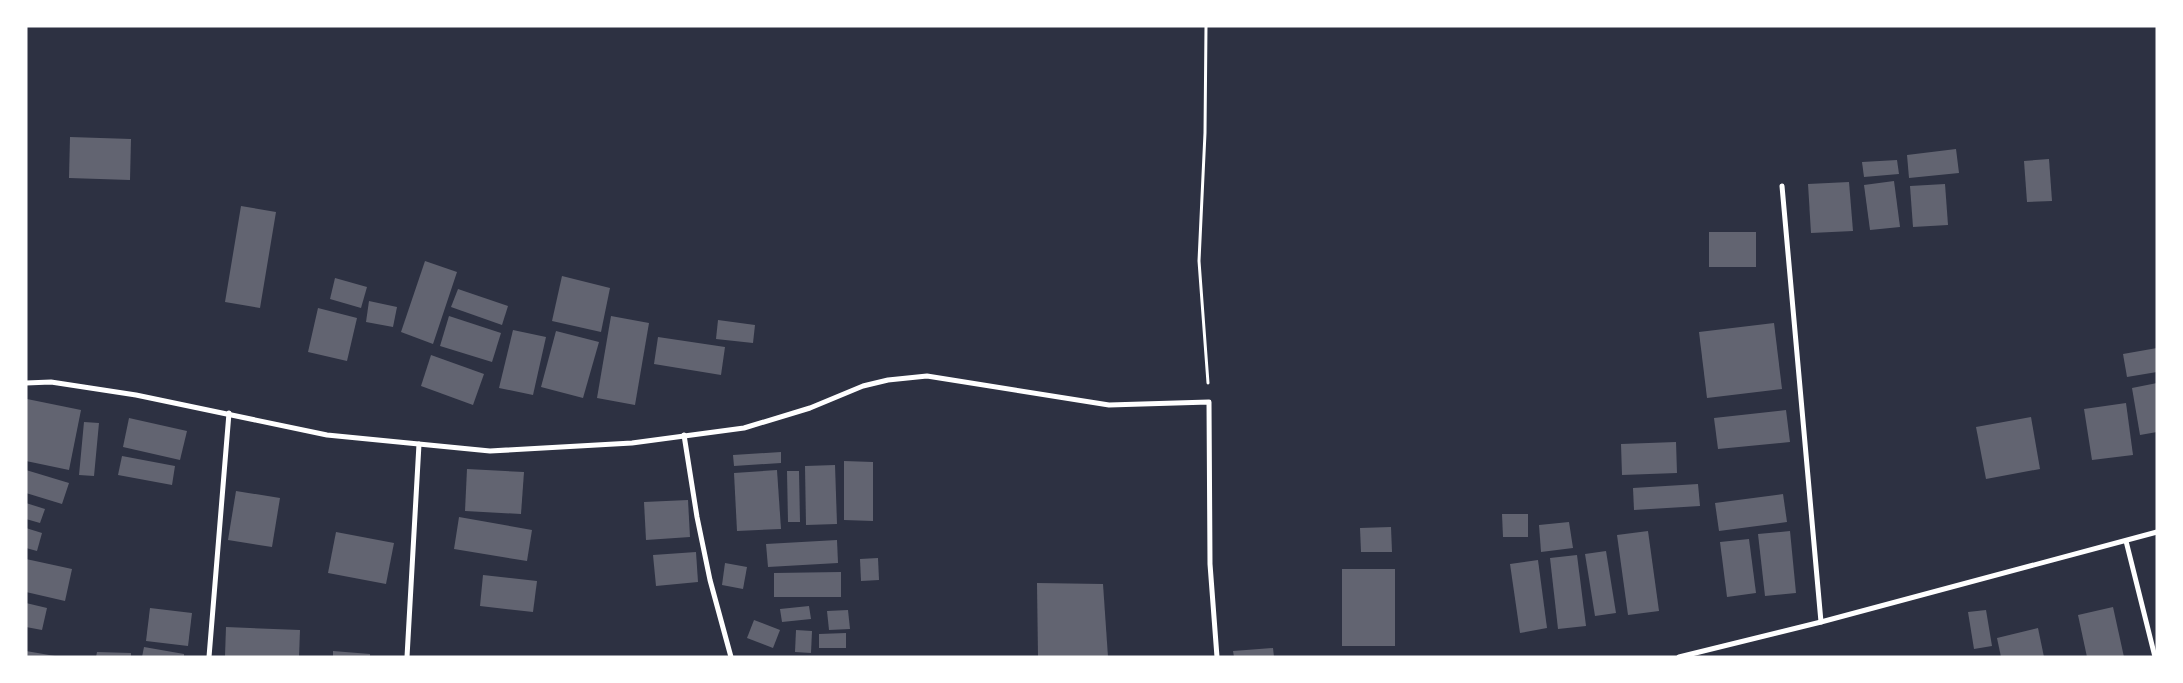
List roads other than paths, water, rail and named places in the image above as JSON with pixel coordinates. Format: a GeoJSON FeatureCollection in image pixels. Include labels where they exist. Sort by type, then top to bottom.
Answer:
{"type":"FeatureCollection","features":[{"type":"Feature","properties":{"kind":"street"},"geometry":{"type":"LineString","coordinates":[[1782,186],[1820,622]]}},
{"type":"Feature","properties":{"kind":"street"},"geometry":{"type":"LineString","coordinates":[[26,383],[52,382],[136,395],[327,435],[490,451],[632,443],[744,428],[810,408],[863,386],[888,380],[928,376],[1109,405],[1209,402],[1210,564],[1217,657]]}},
{"type":"Feature","properties":{"kind":"street"},"geometry":{"type":"LineString","coordinates":[[209,657],[229,413]]}},
{"type":"Feature","properties":{"kind":"street"},"geometry":{"type":"LineString","coordinates":[[684,435],[697,517],[710,580],[731,657]]}},
{"type":"Feature","properties":{"kind":"street"},"geometry":{"type":"LineString","coordinates":[[408,657],[419,444]]}},
{"type":"Feature","properties":{"kind":"street"},"geometry":{"type":"LineString","coordinates":[[1680,657],[1820,622],[2157,532]]}},
{"type":"Feature","properties":{"kind":"street"},"geometry":{"type":"LineString","coordinates":[[2126,541],[2155,657]]}}]}
